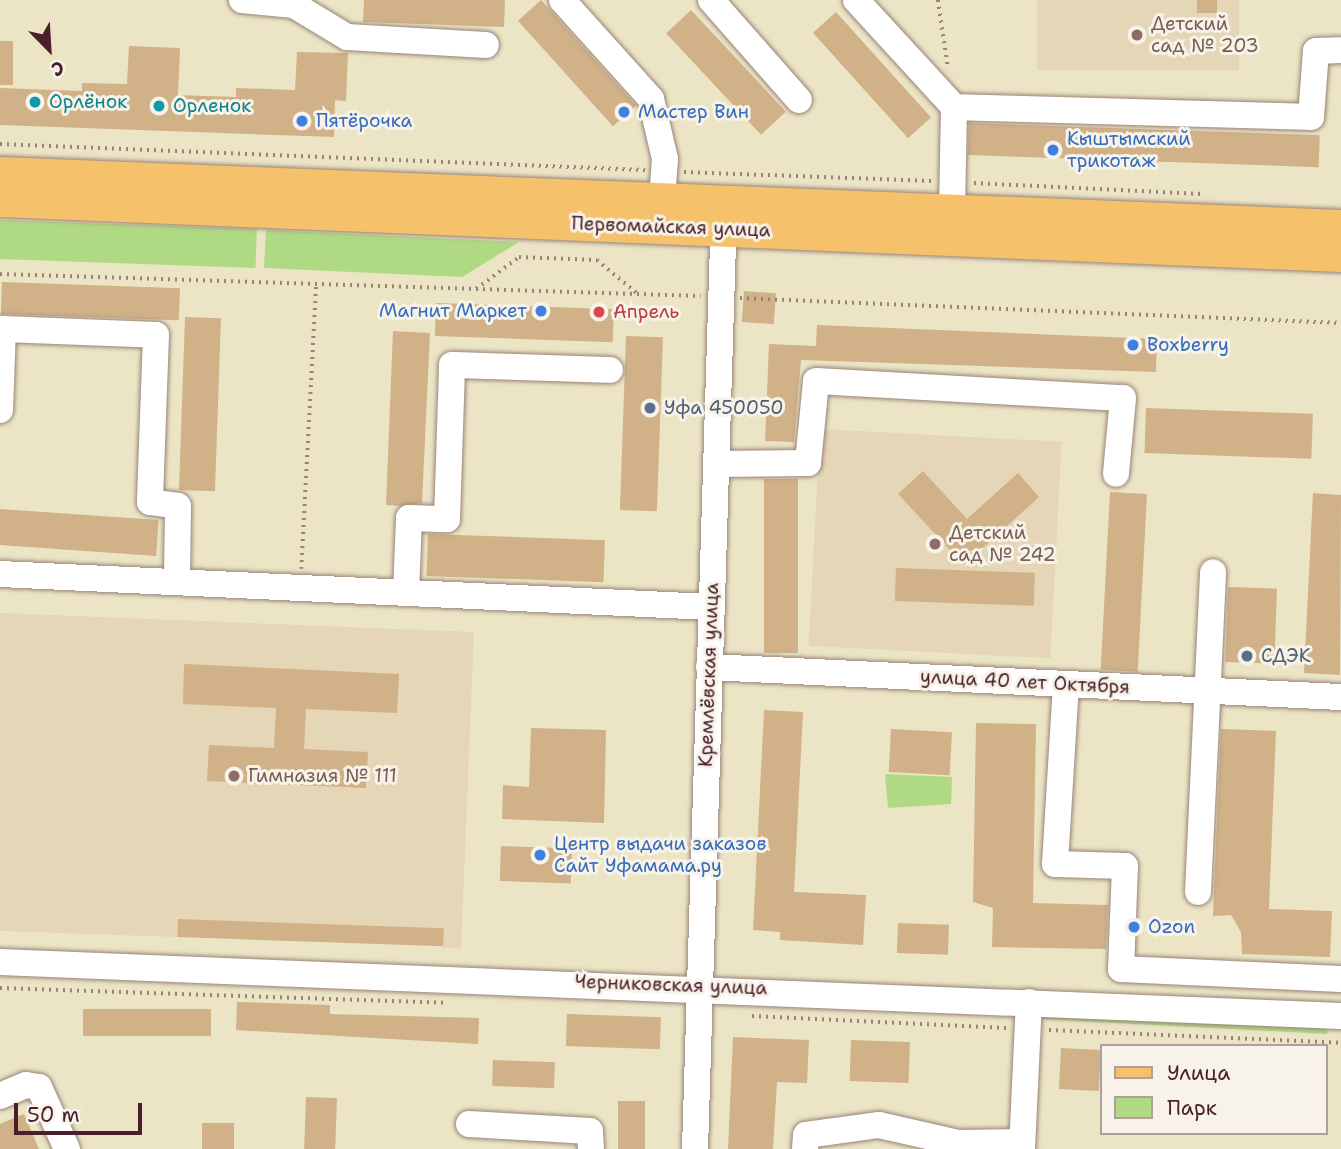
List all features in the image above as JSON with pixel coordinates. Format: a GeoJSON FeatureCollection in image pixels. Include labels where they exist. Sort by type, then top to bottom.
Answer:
{"type":"FeatureCollection","features":[{"type":"Feature","properties":{"kind":"main road","name":"Первомайская улица"},"geometry":{"type":"LineString","coordinates":[[0,173],[662,199],[724,215],[1341,255]]}},
{"type":"Feature","properties":{"kind":"main road","name":"Первомайская улица"},"geometry":{"type":"LineString","coordinates":[[0,200],[724,215],[952,210],[1341,226]]}},
{"type":"Feature","properties":{"kind":"street"},"geometry":{"type":"LineString","coordinates":[[242,0],[294,5],[347,37],[486,45]]}},
{"type":"Feature","properties":{"kind":"street"},"geometry":{"type":"LineString","coordinates":[[711,0],[799,100]]}},
{"type":"Feature","properties":{"kind":"street"},"geometry":{"type":"LineString","coordinates":[[856,0],[954,107],[952,210]]}},
{"type":"Feature","properties":{"kind":"street"},"geometry":{"type":"LineString","coordinates":[[569,2],[651,99],[665,159],[662,199]]}},
{"type":"Feature","properties":{"kind":"street"},"geometry":{"type":"LineString","coordinates":[[954,107],[1311,117],[1316,51],[1341,50]]}},
{"type":"Feature","properties":{"kind":"street","name":"Кремлёвская улица"},"geometry":{"type":"LineString","coordinates":[[695,1149],[724,215]]}},
{"type":"Feature","properties":{"kind":"street"},"geometry":{"type":"LineString","coordinates":[[0,410],[3,329],[156,335],[150,502],[177,506],[177,582]]}},
{"type":"Feature","properties":{"kind":"street"},"geometry":{"type":"LineString","coordinates":[[406,593],[409,518],[447,519],[452,365],[610,370]]}},
{"type":"Feature","properties":{"kind":"street"},"geometry":{"type":"LineString","coordinates":[[716,464],[808,463],[816,381],[1124,398],[1116,474]]}},
{"type":"Feature","properties":{"kind":"street"},"geometry":{"type":"LineString","coordinates":[[1198,892],[1213,572]]}},
{"type":"Feature","properties":{"kind":"street"},"geometry":{"type":"LineString","coordinates":[[0,574],[711,607]]}},
{"type":"Feature","properties":{"kind":"street","name":"улица 40 лет Октября"},"geometry":{"type":"LineString","coordinates":[[709,667],[1341,697]]}},
{"type":"Feature","properties":{"kind":"street"},"geometry":{"type":"LineString","coordinates":[[1066,684],[1055,864],[1125,866],[1121,969],[1341,979]]}},
{"type":"Feature","properties":{"kind":"street","name":"Черниковская улица"},"geometry":{"type":"LineString","coordinates":[[0,962],[699,986],[1341,1016]]}},
{"type":"Feature","properties":{"kind":"street"},"geometry":{"type":"LineString","coordinates":[[805,1149],[806,1135],[879,1125],[958,1143],[1022,1146],[1029,1002]]}},
{"type":"Feature","properties":{"kind":"street"},"geometry":{"type":"LineString","coordinates":[[0,1096],[26,1085],[39,1087],[67,1149]]}},
{"type":"Feature","properties":{"kind":"street"},"geometry":{"type":"LineString","coordinates":[[469,1124],[590,1130],[591,1149]]}},
{"type":"Feature","properties":{"kind":"path"},"geometry":{"type":"LineString","coordinates":[[938,0],[954,107]]}},
{"type":"Feature","properties":{"kind":"path"},"geometry":{"type":"LineString","coordinates":[[476,289],[519,257],[559,258],[597,260],[640,295]]}},
{"type":"Feature","properties":{"kind":"path"},"geometry":{"type":"LineString","coordinates":[[0,274],[722,297],[1341,323]]}},
{"type":"Feature","properties":{"kind":"path"},"geometry":{"type":"LineString","coordinates":[[300,588],[316,285]]}},
{"type":"Feature","properties":{"kind":"path"},"geometry":{"type":"LineString","coordinates":[[0,988],[461,1004]]}},
{"type":"Feature","properties":{"kind":"path"},"geometry":{"type":"LineString","coordinates":[[741,1015],[1341,1043]]}},
{"type":"Feature","properties":{"kind":"shaded area","name":"Детский сад № 203"},"geometry":{"type":"Polygon","coordinates":[[[1037,0],[1239,0],[1239,70],[1037,70],[1037,0]]]}},
{"type":"Feature","properties":{"kind":"shaded area","name":"Детский сад № 242"},"geometry":{"type":"Polygon","coordinates":[[[820,429],[1062,442],[1050,658],[809,646],[820,429]]]}},
{"type":"Feature","properties":{"kind":"shaded area","name":"Гимназия № 111"},"geometry":{"type":"Polygon","coordinates":[[[0,613],[474,632],[461,949],[443,948],[444,930],[178,919],[177,937],[0,931],[0,613]]]}},
{"type":"Feature","properties":{"kind":"green space"},"geometry":{"type":"Polygon","coordinates":[[[0,220],[257,229],[255,268],[0,259],[0,220]]]}},
{"type":"Feature","properties":{"kind":"green space"},"geometry":{"type":"Polygon","coordinates":[[[266,230],[519,242],[462,277],[264,268],[266,230]]]}},
{"type":"Feature","properties":{"kind":"green space"},"geometry":{"type":"Polygon","coordinates":[[[885,774],[952,777],[951,804],[888,808],[885,774]]]}},
{"type":"Feature","properties":{"kind":"green space"},"geometry":{"type":"Polygon","coordinates":[[[1040,1008],[1328,1023],[1327,1034],[1039,1019],[1040,1008]]]}},
{"type":"Feature","properties":{"kind":"building"},"geometry":{"type":"Polygon","coordinates":[[[364,0],[505,0],[504,27],[363,22],[364,0]]]}},
{"type":"Feature","properties":{"kind":"building"},"geometry":{"type":"Polygon","coordinates":[[[541,0],[636,106],[613,126],[518,21],[541,0]]]}},
{"type":"Feature","properties":{"kind":"building"},"geometry":{"type":"Polygon","coordinates":[[[1197,0],[1217,0],[1217,13],[1197,13],[1197,0]]]}},
{"type":"Feature","properties":{"kind":"building"},"geometry":{"type":"Polygon","coordinates":[[[691,10],[786,112],[761,135],[666,33],[691,10]]]}},
{"type":"Feature","properties":{"kind":"building"},"geometry":{"type":"Polygon","coordinates":[[[836,12],[931,118],[908,138],[813,33],[836,12]]]}},
{"type":"Feature","properties":{"kind":"building"},"geometry":{"type":"Polygon","coordinates":[[[0,41],[13,41],[13,85],[0,85],[0,41]]]}},
{"type":"Feature","properties":{"kind":"building"},"geometry":{"type":"Polygon","coordinates":[[[129,46],[180,48],[178,95],[236,97],[236,88],[295,90],[297,52],[348,53],[346,101],[335,100],[334,137],[0,125],[0,88],[82,91],[82,83],[127,84],[129,46]]]}},
{"type":"Feature","properties":{"kind":"building"},"geometry":{"type":"Polygon","coordinates":[[[969,123],[1320,135],[1319,167],[968,155],[969,123]]]}},
{"type":"Feature","properties":{"kind":"building"},"geometry":{"type":"Polygon","coordinates":[[[2,282],[180,288],[179,320],[1,314],[2,282]]]}},
{"type":"Feature","properties":{"kind":"building"},"geometry":{"type":"Polygon","coordinates":[[[744,291],[776,293],[774,324],[742,322],[744,291]]]}},
{"type":"Feature","properties":{"kind":"building"},"geometry":{"type":"Polygon","coordinates":[[[436,303],[614,309],[613,342],[435,336],[436,303]]]}},
{"type":"Feature","properties":{"kind":"building"},"geometry":{"type":"Polygon","coordinates":[[[185,317],[221,318],[215,491],[179,490],[185,317]]]}},
{"type":"Feature","properties":{"kind":"building"},"geometry":{"type":"Polygon","coordinates":[[[817,325],[1157,339],[1156,372],[801,360],[794,442],[765,441],[769,344],[816,346],[817,325]]]}},
{"type":"Feature","properties":{"kind":"building"},"geometry":{"type":"Polygon","coordinates":[[[393,331],[430,333],[422,503],[400,506],[386,505],[393,331]]]}},
{"type":"Feature","properties":{"kind":"building"},"geometry":{"type":"Polygon","coordinates":[[[626,336],[663,337],[657,511],[620,510],[626,336]]]}},
{"type":"Feature","properties":{"kind":"building"},"geometry":{"type":"Polygon","coordinates":[[[1146,408],[1313,414],[1311,459],[1144,453],[1146,408]]]}},
{"type":"Feature","properties":{"kind":"building"},"geometry":{"type":"Polygon","coordinates":[[[923,471],[967,519],[1018,473],[1039,497],[964,565],[898,494],[923,471]]]}},
{"type":"Feature","properties":{"kind":"building"},"geometry":{"type":"Polygon","coordinates":[[[764,479],[798,479],[798,653],[764,653],[764,479]]]}},
{"type":"Feature","properties":{"kind":"building"},"geometry":{"type":"Polygon","coordinates":[[[1110,492],[1147,494],[1138,672],[1101,670],[1110,492]]]}},
{"type":"Feature","properties":{"kind":"building"},"geometry":{"type":"Polygon","coordinates":[[[1313,493],[1341,495],[1340,675],[1304,673],[1313,493]]]}},
{"type":"Feature","properties":{"kind":"building"},"geometry":{"type":"Polygon","coordinates":[[[0,509],[159,520],[156,556],[0,545],[0,509]]]}},
{"type":"Feature","properties":{"kind":"building"},"geometry":{"type":"Polygon","coordinates":[[[428,534],[605,540],[603,582],[427,576],[428,534]]]}},
{"type":"Feature","properties":{"kind":"building"},"geometry":{"type":"Polygon","coordinates":[[[896,568],[1035,573],[1034,606],[895,601],[896,568]]]}},
{"type":"Feature","properties":{"kind":"building"},"geometry":{"type":"Polygon","coordinates":[[[1228,587],[1277,589],[1274,664],[1225,662],[1228,587]]]}},
{"type":"Feature","properties":{"kind":"building"},"geometry":{"type":"Polygon","coordinates":[[[184,664],[399,674],[397,713],[306,709],[304,749],[368,752],[366,788],[207,781],[209,745],[274,748],[276,708],[183,704],[184,664]]]}},
{"type":"Feature","properties":{"kind":"building"},"geometry":{"type":"Polygon","coordinates":[[[764,710],[803,712],[794,892],[866,895],[863,945],[780,940],[780,932],[753,930],[764,710]]]}},
{"type":"Feature","properties":{"kind":"building"},"geometry":{"type":"Polygon","coordinates":[[[976,723],[1036,724],[1033,903],[1108,905],[1106,949],[992,947],[993,908],[973,902],[976,723]]]}},
{"type":"Feature","properties":{"kind":"building"},"geometry":{"type":"Polygon","coordinates":[[[531,728],[606,730],[604,823],[502,819],[503,785],[529,787],[531,728]]]}},
{"type":"Feature","properties":{"kind":"building"},"geometry":{"type":"Polygon","coordinates":[[[891,729],[952,732],[950,775],[889,772],[891,729]]]}},
{"type":"Feature","properties":{"kind":"building"},"geometry":{"type":"Polygon","coordinates":[[[1221,729],[1276,731],[1269,909],[1332,911],[1330,957],[1242,954],[1241,932],[1231,915],[1213,916],[1221,729]]]}},
{"type":"Feature","properties":{"kind":"building"},"geometry":{"type":"Polygon","coordinates":[[[501,846],[572,848],[571,883],[500,881],[501,846]]]}},
{"type":"Feature","properties":{"kind":"building"},"geometry":{"type":"Polygon","coordinates":[[[178,919],[444,928],[443,946],[177,937],[178,919]]]}},
{"type":"Feature","properties":{"kind":"building"},"geometry":{"type":"Polygon","coordinates":[[[898,923],[949,925],[948,955],[897,953],[898,923]]]}},
{"type":"Feature","properties":{"kind":"building"},"geometry":{"type":"Polygon","coordinates":[[[237,1002],[330,1005],[330,1014],[479,1018],[478,1044],[236,1030],[237,1002]]]}},
{"type":"Feature","properties":{"kind":"building"},"geometry":{"type":"Polygon","coordinates":[[[83,1009],[211,1009],[211,1036],[83,1036],[83,1009]]]}},
{"type":"Feature","properties":{"kind":"building"},"geometry":{"type":"Polygon","coordinates":[[[567,1014],[661,1017],[660,1049],[566,1046],[567,1014]]]}},
{"type":"Feature","properties":{"kind":"building"},"geometry":{"type":"Polygon","coordinates":[[[733,1037],[809,1040],[807,1083],[777,1082],[773,1149],[728,1149],[733,1037]]]}},
{"type":"Feature","properties":{"kind":"building"},"geometry":{"type":"Polygon","coordinates":[[[851,1040],[910,1042],[909,1083],[850,1081],[851,1040]]]}},
{"type":"Feature","properties":{"kind":"building"},"geometry":{"type":"Polygon","coordinates":[[[1061,1048],[1100,1050],[1099,1091],[1059,1089],[1061,1048]]]}},
{"type":"Feature","properties":{"kind":"building"},"geometry":{"type":"Polygon","coordinates":[[[493,1060],[555,1062],[554,1088],[492,1086],[493,1060]]]}},
{"type":"Feature","properties":{"kind":"building"},"geometry":{"type":"Polygon","coordinates":[[[306,1097],[337,1098],[335,1149],[304,1149],[306,1097]]]}},
{"type":"Feature","properties":{"kind":"building"},"geometry":{"type":"Polygon","coordinates":[[[618,1101],[645,1101],[645,1149],[618,1149],[618,1101]]]}},
{"type":"Feature","properties":{"kind":"building"},"geometry":{"type":"Polygon","coordinates":[[[24,1114],[39,1149],[0,1149],[0,1124],[24,1114]]]}},
{"type":"Feature","properties":{"kind":"building"},"geometry":{"type":"Polygon","coordinates":[[[202,1123],[234,1123],[234,1149],[202,1149],[202,1123]]]}},
{"type":"Feature","properties":{"kind":"place","name":"Детский сад № 203"},"geometry":{"type":"Point","coordinates":[1137,35]}},
{"type":"Feature","properties":{"kind":"place","name":"Орлёнок"},"geometry":{"type":"Point","coordinates":[35,102]}},
{"type":"Feature","properties":{"kind":"place","name":"Орленок"},"geometry":{"type":"Point","coordinates":[159,106]}},
{"type":"Feature","properties":{"kind":"place","name":"Мастер Вин"},"geometry":{"type":"Point","coordinates":[624,112]}},
{"type":"Feature","properties":{"kind":"place","name":"Пятёрочка"},"geometry":{"type":"Point","coordinates":[302,121]}},
{"type":"Feature","properties":{"kind":"place","name":"Кыштымский трикотаж"},"geometry":{"type":"Point","coordinates":[1053,150]}},
{"type":"Feature","properties":{"kind":"place","name":"Магнит Маркет"},"geometry":{"type":"Point","coordinates":[541,311]}},
{"type":"Feature","properties":{"kind":"place","name":"Апрель"},"geometry":{"type":"Point","coordinates":[599,312]}},
{"type":"Feature","properties":{"kind":"place","name":"Boxberry"},"geometry":{"type":"Point","coordinates":[1133,345]}},
{"type":"Feature","properties":{"kind":"place","name":"Уфа 450050"},"geometry":{"type":"Point","coordinates":[650,408]}},
{"type":"Feature","properties":{"kind":"place","name":"Детский сад № 242"},"geometry":{"type":"Point","coordinates":[935,544]}},
{"type":"Feature","properties":{"kind":"place","name":"СДЭК"},"geometry":{"type":"Point","coordinates":[1247,656]}},
{"type":"Feature","properties":{"kind":"place","name":"Гимназия № 111"},"geometry":{"type":"Point","coordinates":[234,776]}},
{"type":"Feature","properties":{"kind":"place","name":"Центр выдачи заказов Сайт Уфамама.ру"},"geometry":{"type":"Point","coordinates":[540,855]}},
{"type":"Feature","properties":{"kind":"place","name":"Ozon"},"geometry":{"type":"Point","coordinates":[1134,927]}}]}
